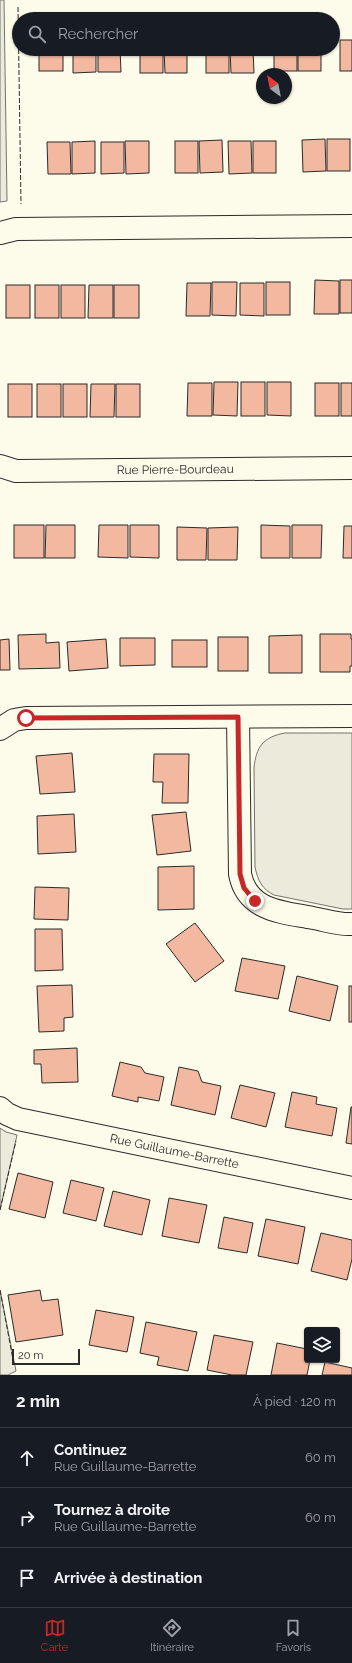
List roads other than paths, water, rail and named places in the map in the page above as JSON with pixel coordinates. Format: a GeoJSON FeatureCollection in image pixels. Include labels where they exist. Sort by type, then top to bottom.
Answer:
{"type":"FeatureCollection","features":[{"type":"Feature","properties":{"kind":"street"},"geometry":{"type":"LineString","coordinates":[[0,233],[16,229],[352,226]]}},
{"type":"Feature","properties":{"kind":"street","name":"Rue Pierre-Bourdeau"},"geometry":{"type":"LineString","coordinates":[[0,466],[16,471],[352,468]]}},
{"type":"Feature","properties":{"kind":"street"},"geometry":{"type":"LineString","coordinates":[[0,729],[14,720],[26,718],[352,716]]}},
{"type":"Feature","properties":{"kind":"street"},"geometry":{"type":"LineString","coordinates":[[238,717],[240,874],[244,888],[255,901],[271,910],[352,924]]}},
{"type":"Feature","properties":{"kind":"street","name":"Rue Guillaume-Barrette"},"geometry":{"type":"LineString","coordinates":[[0,1108],[7,1114],[18,1119],[352,1188]]}}]}
